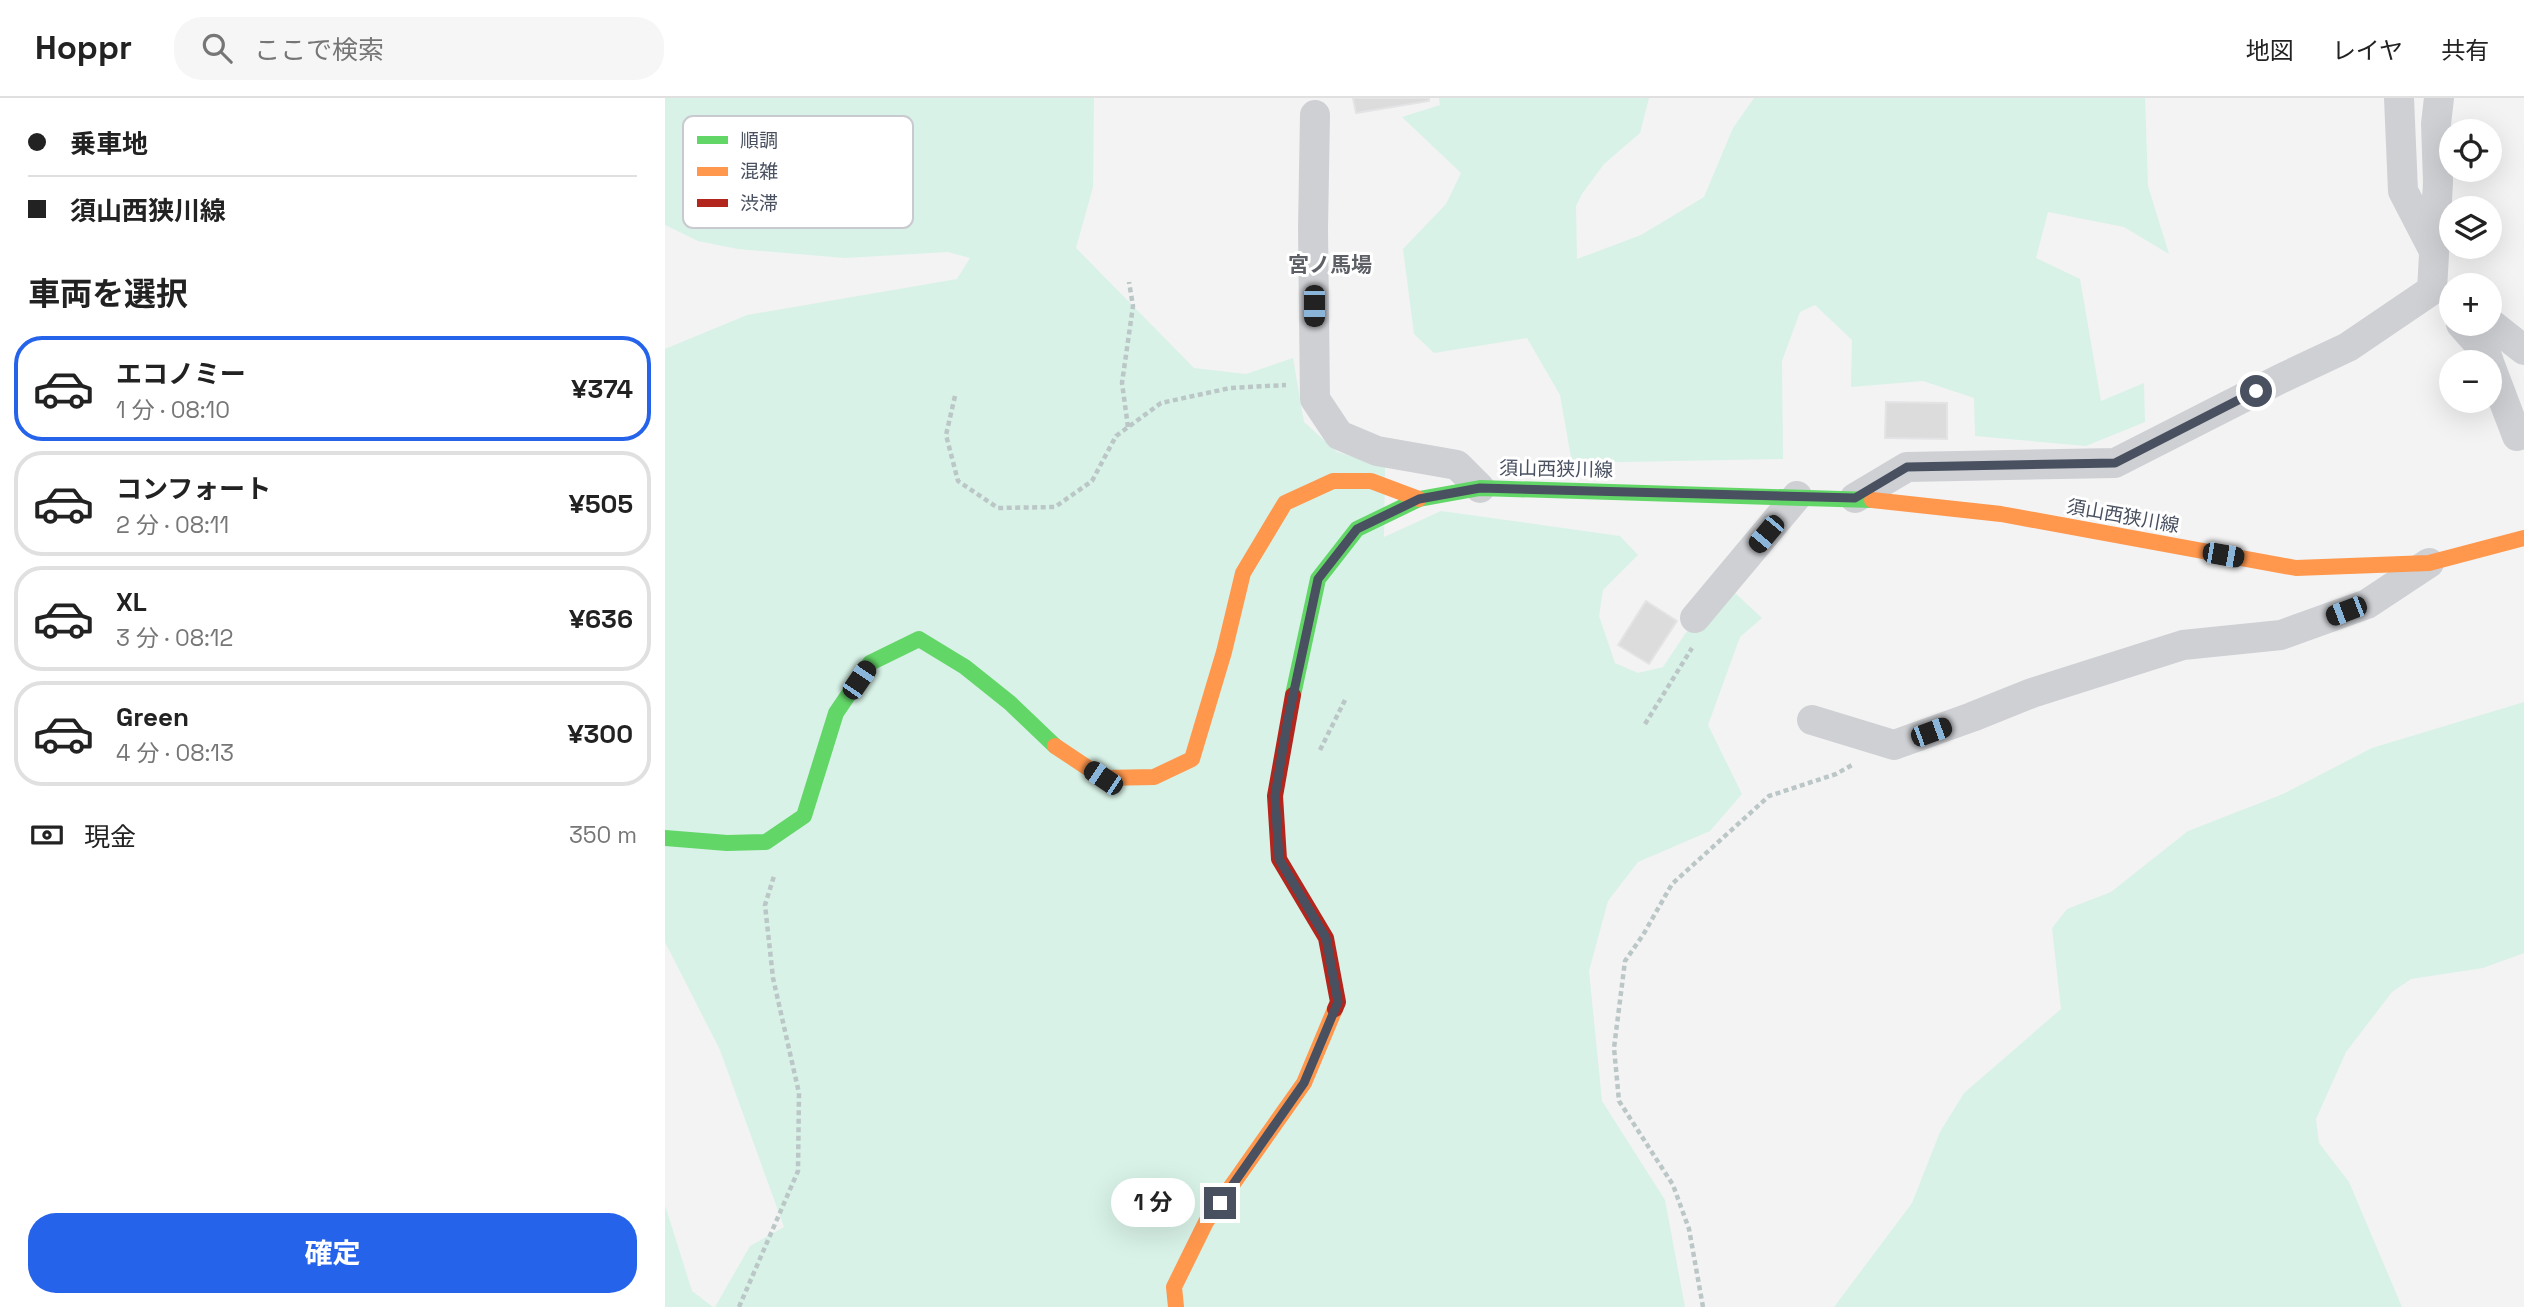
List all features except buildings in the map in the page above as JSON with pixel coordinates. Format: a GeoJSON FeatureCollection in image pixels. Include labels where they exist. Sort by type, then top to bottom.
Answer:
{"type":"FeatureCollection","features":[{"type":"Feature","properties":{"kind":"main road"},"geometry":{"type":"LineString","coordinates":[[665,838],[727,843],[766,842],[804,816],[836,713],[870,663],[919,639],[965,667],[1010,703],[1047,740],[1103,778],[1154,777],[1192,759],[1224,652],[1243,573],[1285,503],[1333,481],[1371,481],[1419,499]]}},
{"type":"Feature","properties":{"kind":"main road","name":"須山西狭川線"},"geometry":{"type":"LineString","coordinates":[[1176,1307],[1174,1287],[1206,1223],[1304,1083],[1338,1002],[1326,938],[1279,859],[1275,796],[1287,724],[1318,579],[1357,529],[1419,499],[1480,488],[1855,498],[2001,514],[2296,568],[2429,563],[2524,538]]}},
{"type":"Feature","properties":{"kind":"street"},"geometry":{"type":"LineString","coordinates":[[2399,98],[2403,191],[2437,278]]}},
{"type":"Feature","properties":{"kind":"street"},"geometry":{"type":"LineString","coordinates":[[2437,278],[2436,124],[2439,98]]}},
{"type":"Feature","properties":{"kind":"street"},"geometry":{"type":"LineString","coordinates":[[1315,115],[1315,399],[1339,435],[1377,451],[1457,466],[1480,488]]}},
{"type":"Feature","properties":{"kind":"street"},"geometry":{"type":"LineString","coordinates":[[1855,498],[1907,467],[2115,463],[2348,347],[2437,278]]}},
{"type":"Feature","properties":{"kind":"street"},"geometry":{"type":"LineString","coordinates":[[2502,332],[2524,349]]}},
{"type":"Feature","properties":{"kind":"street"},"geometry":{"type":"LineString","coordinates":[[2472,336],[2484,350]]}},
{"type":"Feature","properties":{"kind":"street"},"geometry":{"type":"LineString","coordinates":[[2502,396],[2517,436]]}},
{"type":"Feature","properties":{"kind":"street"},"geometry":{"type":"LineString","coordinates":[[1695,618],[1797,496]]}},
{"type":"Feature","properties":{"kind":"street"},"geometry":{"type":"LineString","coordinates":[[1812,720],[1894,745],[2032,693],[2183,645],[2281,635],[2368,604],[2429,563]]}},
{"type":"Feature","properties":{"kind":"path"},"geometry":{"type":"LineString","coordinates":[[1128,427],[1122,383],[1133,306],[1129,282]]}},
{"type":"Feature","properties":{"kind":"path"},"geometry":{"type":"LineString","coordinates":[[955,396],[946,435],[958,481],[998,508],[1055,507],[1092,481],[1116,436],[1161,403],[1230,388],[1315,383]]}},
{"type":"Feature","properties":{"kind":"path"},"geometry":{"type":"LineString","coordinates":[[1703,1307],[1689,1229],[1673,1185],[1619,1101],[1613,1048],[1625,961],[1672,884],[1769,796],[1836,774],[1894,745]]}},
{"type":"Feature","properties":{"kind":"path"},"geometry":{"type":"LineString","coordinates":[[739,1307],[798,1171],[799,1093],[773,978],[765,905],[788,828]]}},
{"type":"Feature","properties":{"kind":"green space"},"geometry":{"type":"Polygon","coordinates":[[[665,98],[1094,98],[1093,187],[1076,248],[1194,368],[1246,374],[1293,358],[1304,422],[1337,452],[1385,466],[1384,537],[1441,511],[1620,536],[1638,555],[1603,590],[1599,616],[1615,663],[1638,673],[1663,667],[1721,580],[1762,618],[1740,637],[1708,725],[1742,794],[1710,831],[1638,862],[1608,901],[1589,971],[1602,1101],[1665,1200],[1685,1307],[715,1307],[750,1246],[784,1227],[720,1050],[665,942],[665,349],[747,315],[957,279],[970,258],[948,252],[845,258],[738,249],[698,241],[665,225],[665,98]]]}},
{"type":"Feature","properties":{"kind":"green space"},"geometry":{"type":"Polygon","coordinates":[[[1439,98],[1649,98],[1640,133],[1604,164],[1576,206],[1577,259],[1641,235],[1704,197],[1733,128],[1754,98],[2145,98],[2148,186],[2169,254],[2124,227],[2048,212],[2036,258],[2080,279],[2101,401],[2144,383],[2145,422],[2086,446],[1975,436],[1974,398],[1923,381],[1851,387],[1852,340],[1815,305],[1800,312],[1782,361],[1783,459],[1572,463],[1560,395],[1527,338],[1434,353],[1414,334],[1403,249],[1446,204],[1461,173],[1402,117],[1440,105],[1439,98]]]}},
{"type":"Feature","properties":{"kind":"green space"},"geometry":{"type":"Polygon","coordinates":[[[2524,702],[2524,953],[2483,968],[2411,979],[2392,992],[2346,1052],[2316,1119],[2319,1143],[2349,1182],[2402,1307],[1834,1307],[1912,1203],[1940,1132],[1964,1093],[2061,1009],[2052,928],[2067,909],[2111,892],[2188,831],[2283,794],[2372,748],[2524,702]]]}},
{"type":"Feature","properties":{"kind":"green space"},"geometry":{"type":"Polygon","coordinates":[[[665,1205],[692,1291],[713,1307],[665,1307],[665,1205]]]}},
{"type":"Feature","properties":{"kind":"traffic: fast"},"geometry":{"type":"LineString","coordinates":[[1293,695],[1318,579],[1357,529],[1419,499],[1480,488],[1872,500]]}},
{"type":"Feature","properties":{"kind":"traffic: fast"},"geometry":{"type":"LineString","coordinates":[[665,838],[727,843],[766,842],[804,816],[836,713],[870,663],[919,639],[965,667],[1010,703],[1055,746]]}},
{"type":"Feature","properties":{"kind":"traffic: slow"},"geometry":{"type":"LineString","coordinates":[[1055,746],[1103,778],[1154,777],[1192,759],[1224,652],[1243,573],[1285,503],[1333,481],[1371,481],[1419,499]]}},
{"type":"Feature","properties":{"kind":"traffic: slow"},"geometry":{"type":"LineString","coordinates":[[1872,500],[2001,514],[2296,568],[2429,563],[2524,538]]}},
{"type":"Feature","properties":{"kind":"traffic: slow"},"geometry":{"type":"LineString","coordinates":[[1176,1307],[1174,1287],[1206,1222],[1304,1083],[1335,1009]]}},
{"type":"Feature","properties":{"kind":"traffic: jam"},"geometry":{"type":"LineString","coordinates":[[1293,695],[1275,796],[1279,859],[1326,938],[1338,1002],[1335,1009]]}},
{"type":"Feature","properties":{"kind":"district","name":"宮ノ馬場"},"geometry":{"type":"Point","coordinates":[1330,264]}},
{"type":"Feature","properties":{"kind":"route"},"geometry":{"type":"LineString","coordinates":[[1220,1203],[1304,1083],[1338,1002],[1326,938],[1279,859],[1275,796],[1287,724],[1318,579],[1357,529],[1419,499],[1480,488],[1855,498],[1907,467],[2115,463],[2256,391]]}}]}
